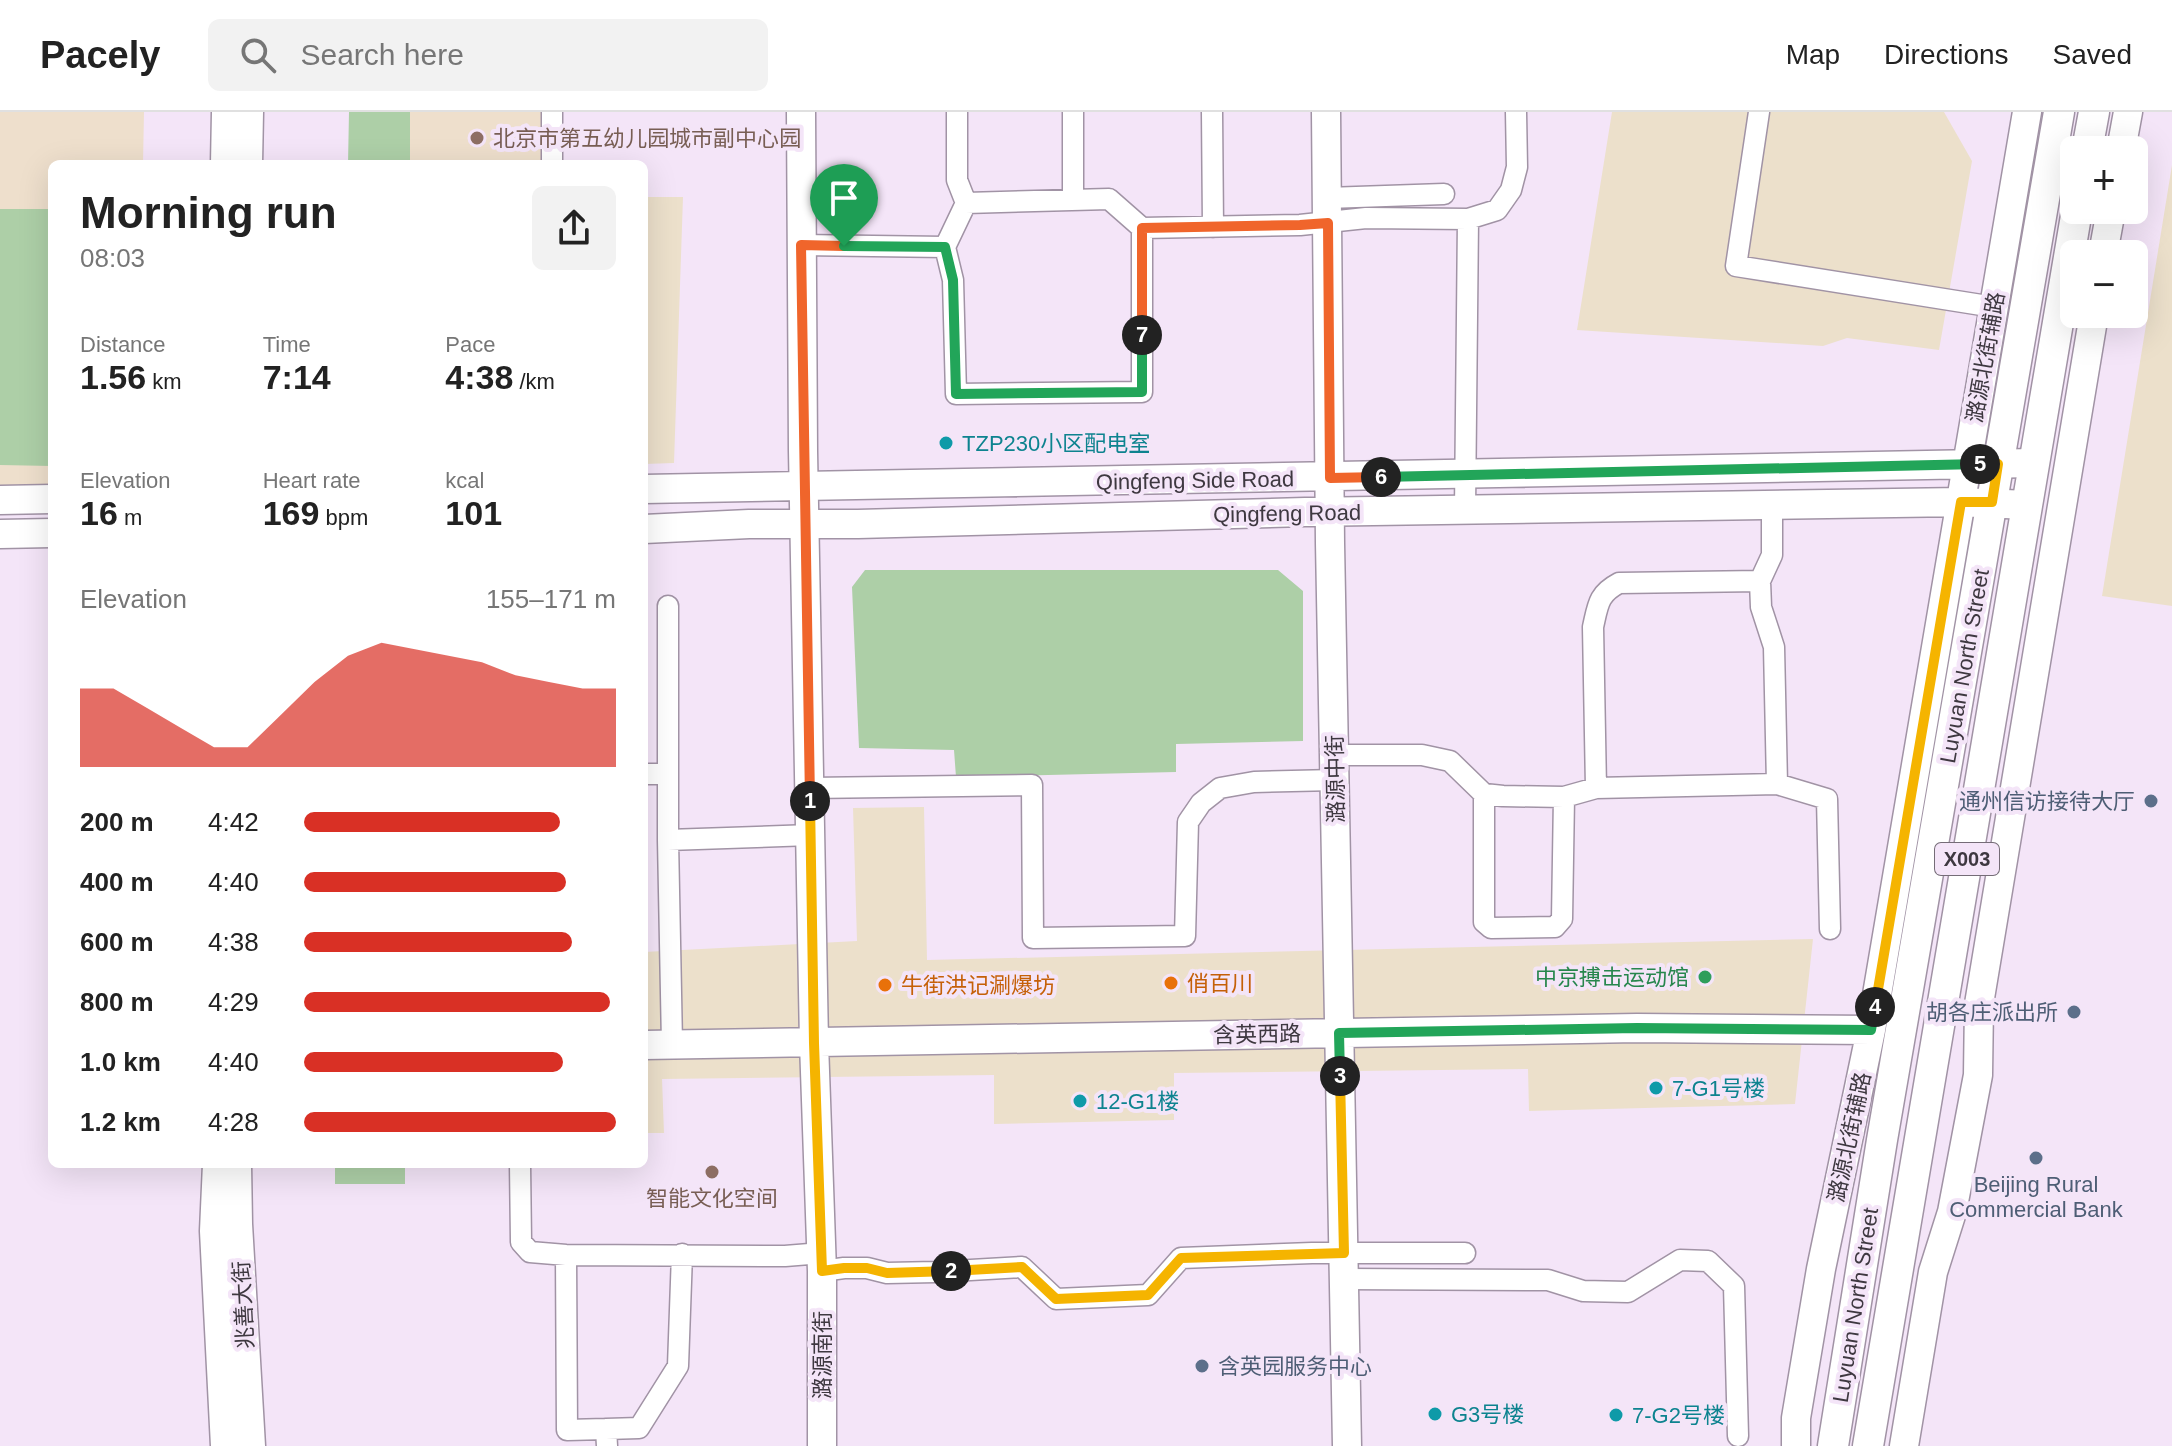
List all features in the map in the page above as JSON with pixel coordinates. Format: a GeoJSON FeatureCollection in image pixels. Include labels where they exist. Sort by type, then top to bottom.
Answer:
{"type":"FeatureCollection","features":[{"type":"Feature","properties":{"kind":"main road","name":"Luyuan North Street"},"geometry":{"type":"LineString","coordinates":[[1833,1446],[1884,1124],[2059,112]]}},
{"type":"Feature","properties":{"kind":"main road"},"geometry":{"type":"LineString","coordinates":[[2090,136],[2094,112]]}},
{"type":"Feature","properties":{"kind":"main road","name":"Luyuan North Street"},"geometry":{"type":"LineString","coordinates":[[1868,1446],[2075,224]]}},
{"type":"Feature","properties":{"kind":"street"},"geometry":{"type":"LineString","coordinates":[[225,160],[226,112]]}},
{"type":"Feature","properties":{"kind":"street"},"geometry":{"type":"LineString","coordinates":[[248,160],[249,112]]}},
{"type":"Feature","properties":{"kind":"street"},"geometry":{"type":"LineString","coordinates":[[552,112],[552,160]]}},
{"type":"Feature","properties":{"kind":"street","name":"潞源南街"},"geometry":{"type":"LineString","coordinates":[[801,112],[804,487],[814,1043],[822,1262],[822,1446]]}},
{"type":"Feature","properties":{"kind":"street"},"geometry":{"type":"LineString","coordinates":[[957,112],[957,180],[966,203],[945,247],[953,280],[956,394],[1142,392],[1142,228]]}},
{"type":"Feature","properties":{"kind":"street"},"geometry":{"type":"LineString","coordinates":[[1073,112],[1073,200]]}},
{"type":"Feature","properties":{"kind":"street"},"geometry":{"type":"LineString","coordinates":[[1212,112],[1213,227]]}},
{"type":"Feature","properties":{"kind":"street","name":"潞源中街"},"geometry":{"type":"LineString","coordinates":[[1326,112],[1347,1446]]}},
{"type":"Feature","properties":{"kind":"street"},"geometry":{"type":"LineString","coordinates":[[1328,210],[1366,218],[1468,219],[1497,210],[1511,190],[1517,167],[1516,112]]}},
{"type":"Feature","properties":{"kind":"street"},"geometry":{"type":"LineString","coordinates":[[1759,112],[1736,266],[1994,307]]}},
{"type":"Feature","properties":{"kind":"street","name":"潞源北街辅路"},"geometry":{"type":"LineString","coordinates":[[1796,1446],[1796,1418],[1821,1269],[1871,1030],[2027,112]]}},
{"type":"Feature","properties":{"kind":"street"},"geometry":{"type":"LineString","coordinates":[[2124,136],[2128,112]]}},
{"type":"Feature","properties":{"kind":"street"},"geometry":{"type":"LineString","coordinates":[[966,203],[1109,199],[1142,228],[1213,227],[1300,225],[1328,210],[1444,194]]}},
{"type":"Feature","properties":{"kind":"street"},"geometry":{"type":"LineString","coordinates":[[1465,510],[1468,219]]}},
{"type":"Feature","properties":{"kind":"street"},"geometry":{"type":"LineString","coordinates":[[801,245],[945,247]]}},
{"type":"Feature","properties":{"kind":"street"},"geometry":{"type":"LineString","coordinates":[[1904,1446],[1933,1272],[1952,1212],[1978,1075],[1979,1004],[2092,328]]}},
{"type":"Feature","properties":{"kind":"street","name":"Qingfeng Side Road"},"geometry":{"type":"LineString","coordinates":[[648,489],[2034,463]]}},
{"type":"Feature","properties":{"kind":"street"},"geometry":{"type":"LineString","coordinates":[[0,500],[48,499]]}},
{"type":"Feature","properties":{"kind":"street","name":"Qingfeng Road"},"geometry":{"type":"LineString","coordinates":[[648,529],[1330,511],[1961,502],[2027,505]]}},
{"type":"Feature","properties":{"kind":"street"},"geometry":{"type":"LineString","coordinates":[[1772,504],[1772,555],[1760,581],[1761,607],[1774,647],[1777,784]]}},
{"type":"Feature","properties":{"kind":"street"},"geometry":{"type":"LineString","coordinates":[[0,534],[48,533]]}},
{"type":"Feature","properties":{"kind":"street"},"geometry":{"type":"LineString","coordinates":[[1596,788],[1593,627],[1605,590],[1619,583],[1760,581]]}},
{"type":"Feature","properties":{"kind":"street"},"geometry":{"type":"LineString","coordinates":[[668,606],[672,1044]]}},
{"type":"Feature","properties":{"kind":"street"},"geometry":{"type":"LineString","coordinates":[[810,788],[1032,785],[1033,938],[1061,938],[1185,936],[1188,822],[1201,803],[1220,788],[1422,755],[1450,761],[1484,794],[1564,797],[1596,788],[1777,784],[1827,799],[1830,929]]}},
{"type":"Feature","properties":{"kind":"street"},"geometry":{"type":"LineString","coordinates":[[648,774],[668,774]]}},
{"type":"Feature","properties":{"kind":"street"},"geometry":{"type":"LineString","coordinates":[[1484,794],[1484,922],[1491,928],[1555,927],[1562,919],[1564,797]]}},
{"type":"Feature","properties":{"kind":"street"},"geometry":{"type":"LineString","coordinates":[[668,840],[811,835]]}},
{"type":"Feature","properties":{"kind":"street","name":"含英西路"},"geometry":{"type":"LineString","coordinates":[[648,1045],[1637,1028],[1871,1030]]}},
{"type":"Feature","properties":{"kind":"street","name":"兆善大街"},"geometry":{"type":"LineString","coordinates":[[217,1168],[214,1231],[225,1446]]}},
{"type":"Feature","properties":{"kind":"street","name":"兆善大街"},"geometry":{"type":"LineString","coordinates":[[237,1168],[251,1446]]}},
{"type":"Feature","properties":{"kind":"street"},"geometry":{"type":"LineString","coordinates":[[520,1168],[521,1242],[530,1252],[566,1255],[785,1256],[887,1273],[1022,1267],[1056,1299],[1148,1295],[1181,1258],[1548,1280],[1583,1291],[1628,1292],[1680,1260],[1708,1261],[1734,1286],[1738,1436]]}},
{"type":"Feature","properties":{"kind":"street"},"geometry":{"type":"LineString","coordinates":[[1344,1266],[1465,1253]]}},
{"type":"Feature","properties":{"kind":"street"},"geometry":{"type":"LineString","coordinates":[[566,1255],[567,1430],[606,1437],[639,1428],[678,1366],[682,1254]]}},
{"type":"Feature","properties":{"kind":"shaded area"},"geometry":{"type":"Polygon","coordinates":[[[0,112],[144,112],[143,160],[48,160],[48,485],[0,486],[0,112]]]}},
{"type":"Feature","properties":{"kind":"shaded area","name":"北京市第五幼儿园城市副中心园"},"geometry":{"type":"Polygon","coordinates":[[[410,112],[543,112],[543,160],[410,160],[410,112]]]}},
{"type":"Feature","properties":{"kind":"shaded area"},"geometry":{"type":"Polygon","coordinates":[[[1612,112],[1944,112],[1972,161],[1939,350],[1847,338],[1823,346],[1577,330],[1612,112]]]}},
{"type":"Feature","properties":{"kind":"shaded area"},"geometry":{"type":"Polygon","coordinates":[[[2172,165],[2172,606],[2102,596],[2146,328],[2148,328],[2172,165]]]}},
{"type":"Feature","properties":{"kind":"shaded area"},"geometry":{"type":"Polygon","coordinates":[[[648,197],[683,197],[674,463],[648,464],[648,197]]]}},
{"type":"Feature","properties":{"kind":"shaded area"},"geometry":{"type":"Polygon","coordinates":[[[924,807],[927,960],[1813,939],[1795,1104],[1529,1111],[1528,1069],[1174,1073],[1174,1120],[994,1124],[994,1075],[662,1079],[664,1133],[648,1133],[648,952],[857,941],[853,808],[924,807]]]}},
{"type":"Feature","properties":{"kind":"green space"},"geometry":{"type":"Polygon","coordinates":[[[349,112],[410,112],[410,160],[348,160],[349,112]]]}},
{"type":"Feature","properties":{"kind":"green space"},"geometry":{"type":"Polygon","coordinates":[[[0,209],[48,209],[48,466],[0,465],[0,209]]]}},
{"type":"Feature","properties":{"kind":"green space"},"geometry":{"type":"Polygon","coordinates":[[[865,570],[1278,570],[1303,591],[1303,741],[1176,744],[1176,772],[956,777],[954,750],[859,748],[852,587],[865,570]]]}},
{"type":"Feature","properties":{"kind":"green space"},"geometry":{"type":"Polygon","coordinates":[[[335,1168],[405,1168],[405,1184],[335,1184],[335,1168]]]}},
{"type":"Feature","properties":{"kind":"place","name":"北京市第五幼儿园城市副中心园"},"geometry":{"type":"Point","coordinates":[477,138]}},
{"type":"Feature","properties":{"kind":"place","name":"TZP230小区配电室"},"geometry":{"type":"Point","coordinates":[946,443]}},
{"type":"Feature","properties":{"kind":"place","name":"通州信访接待大厅"},"geometry":{"type":"Point","coordinates":[2151,801]}},
{"type":"Feature","properties":{"kind":"place","name":"中京搏击运动馆"},"geometry":{"type":"Point","coordinates":[1705,977]}},
{"type":"Feature","properties":{"kind":"place","name":"俏百川"},"geometry":{"type":"Point","coordinates":[1171,983]}},
{"type":"Feature","properties":{"kind":"place","name":"牛街洪记涮爆坊"},"geometry":{"type":"Point","coordinates":[885,985]}},
{"type":"Feature","properties":{"kind":"place","name":"胡各庄派出所"},"geometry":{"type":"Point","coordinates":[2074,1012]}},
{"type":"Feature","properties":{"kind":"place","name":"7-G1号楼"},"geometry":{"type":"Point","coordinates":[1656,1088]}},
{"type":"Feature","properties":{"kind":"place","name":"12-G1楼"},"geometry":{"type":"Point","coordinates":[1080,1101]}},
{"type":"Feature","properties":{"kind":"place","name":"Beijing Rural Commercial Bank"},"geometry":{"type":"Point","coordinates":[2036,1158]}},
{"type":"Feature","properties":{"kind":"place","name":"智能文化空间"},"geometry":{"type":"Point","coordinates":[712,1172]}},
{"type":"Feature","properties":{"kind":"place","name":"含英园服务中心"},"geometry":{"type":"Point","coordinates":[1202,1366]}},
{"type":"Feature","properties":{"kind":"place","name":"G3号楼"},"geometry":{"type":"Point","coordinates":[1435,1414]}},
{"type":"Feature","properties":{"kind":"place","name":"7-G2号楼"},"geometry":{"type":"Point","coordinates":[1616,1415]}},
{"type":"Feature","properties":{"kind":"route"},"geometry":{"type":"LineString","coordinates":[[1328,223],[1330,478],[1998,464],[1992,502],[1961,502],[1871,1030],[1637,1028],[1339,1033],[1344,1253],[1181,1258],[1148,1295],[1056,1299],[1022,1267],[887,1273],[867,1268],[822,1271],[814,1043],[801,245],[844,246],[945,247],[953,280],[956,394],[1142,392],[1142,228],[1328,223]]}}]}
